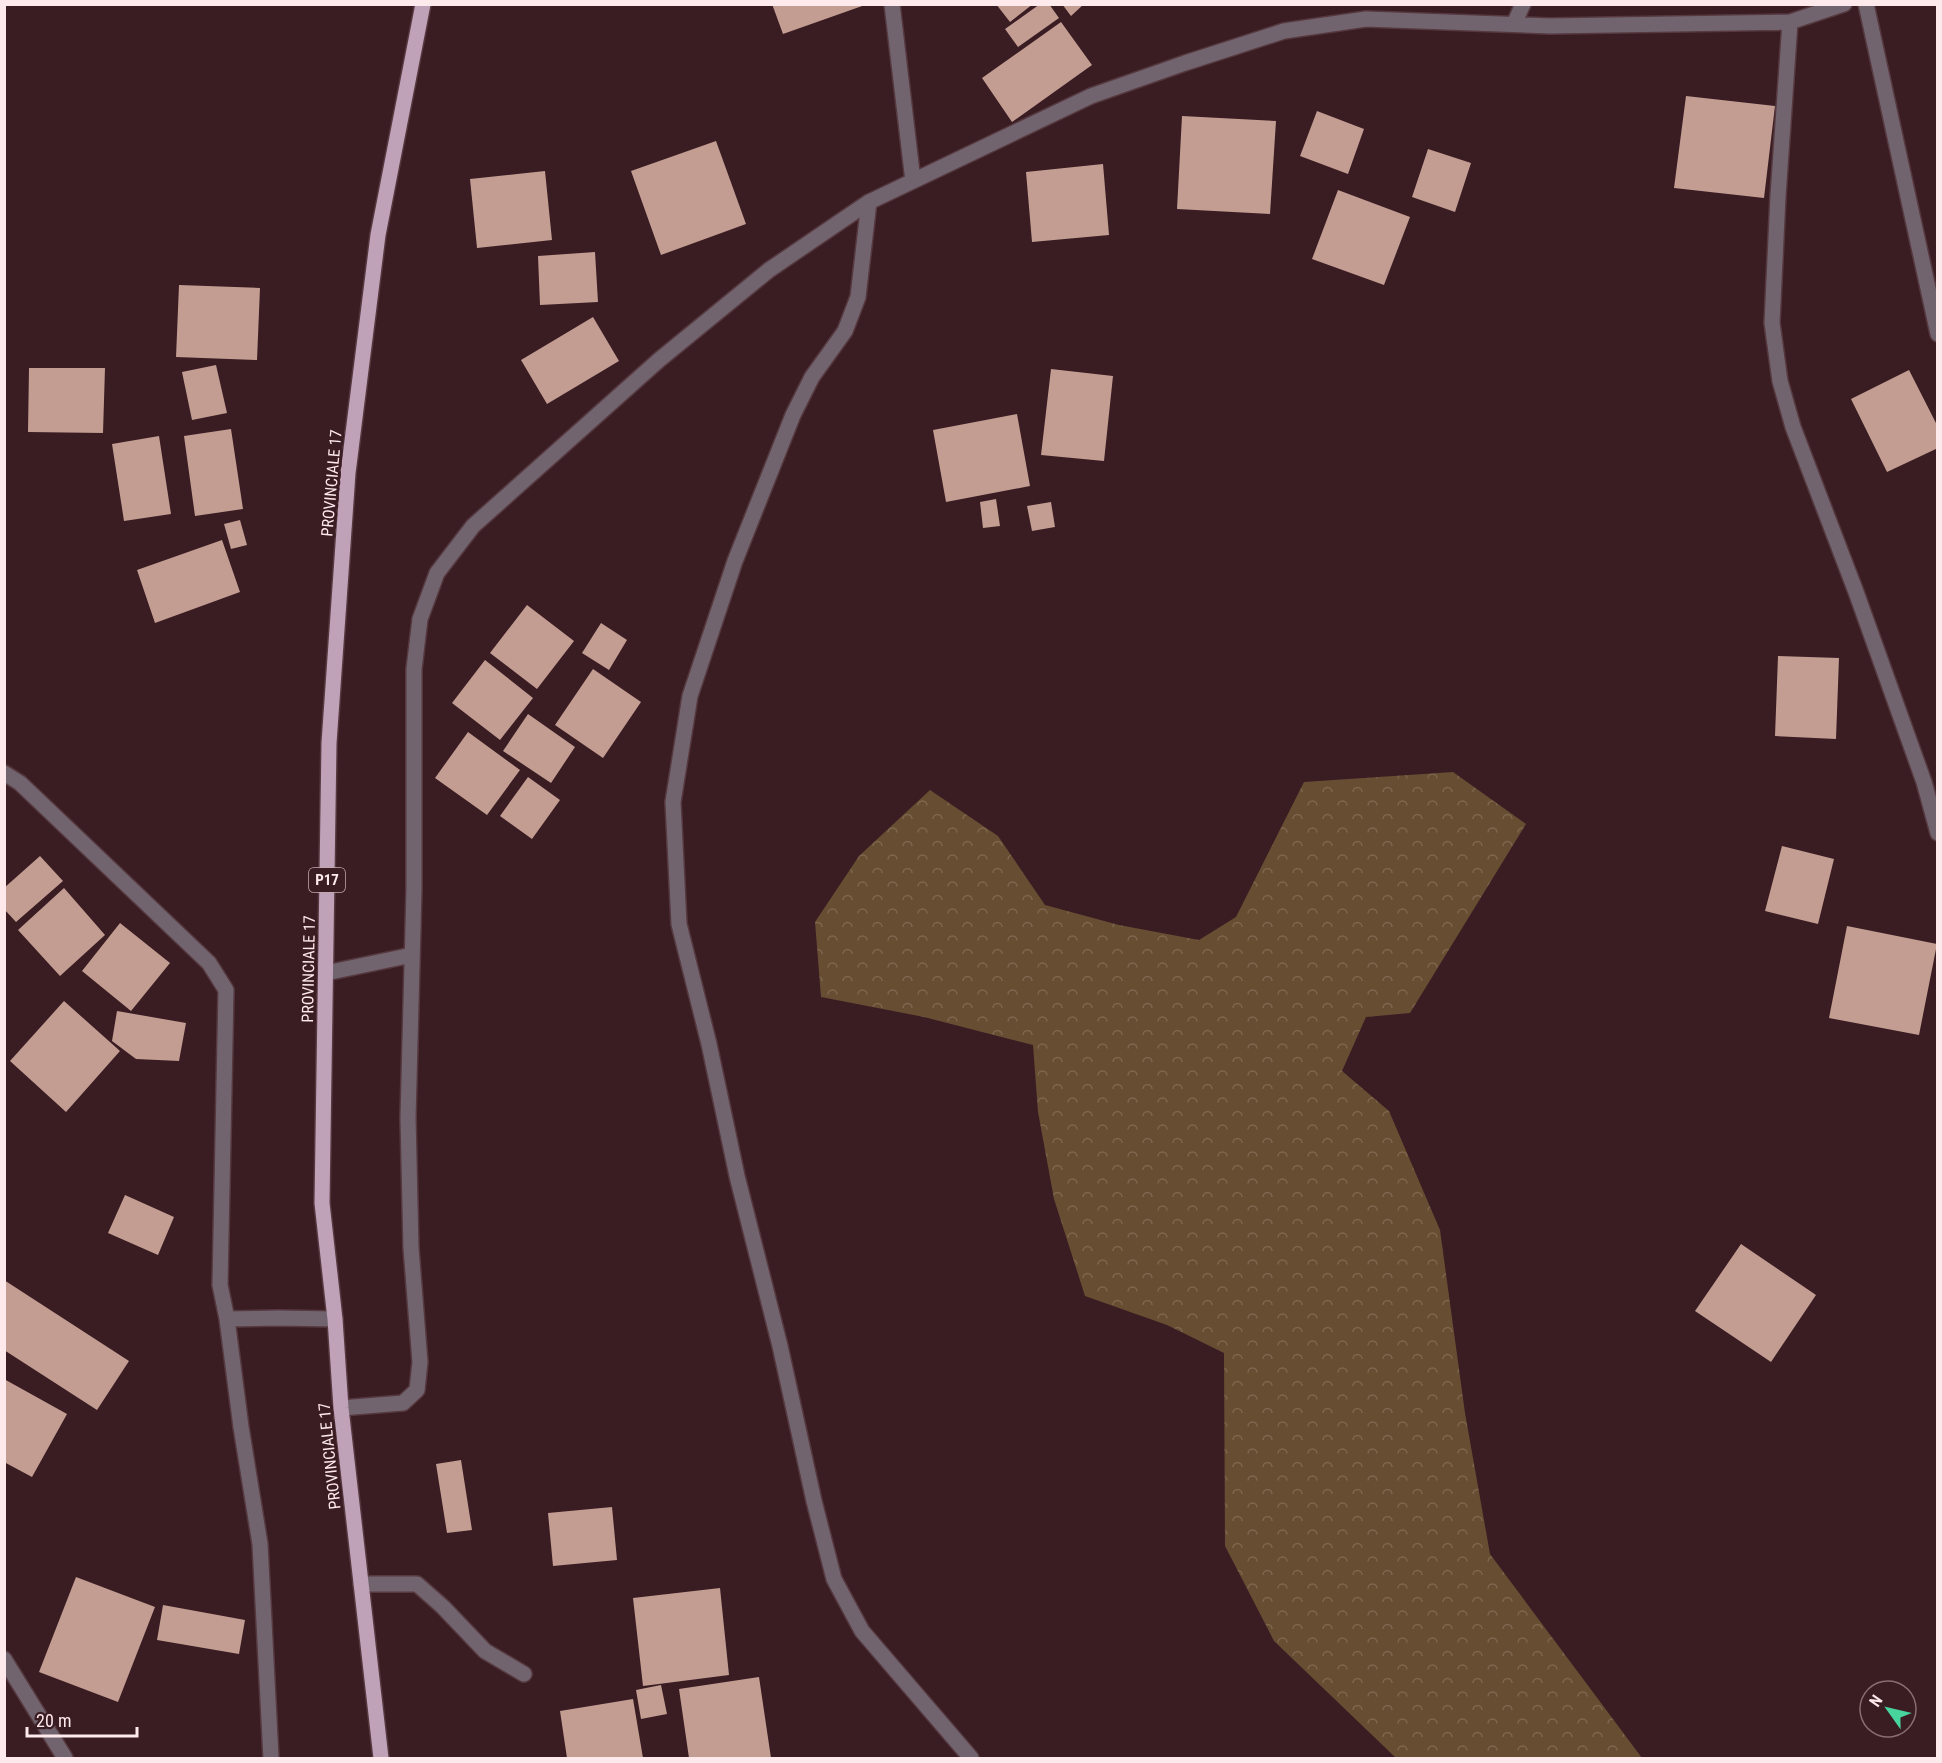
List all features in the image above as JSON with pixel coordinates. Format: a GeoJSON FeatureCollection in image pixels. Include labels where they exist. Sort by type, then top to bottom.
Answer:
{"type":"FeatureCollection","features":[{"type":"Feature","properties":{"kind":"main road","name":"PROVINCIALE 17"},"geometry":{"type":"LineString","coordinates":[[381,1758],[341,1408],[335,1319],[322,1203],[329,743],[348,473],[378,235],[423,4]]}},
{"type":"Feature","properties":{"kind":"street"},"geometry":{"type":"LineString","coordinates":[[892,4],[913,181]]}},
{"type":"Feature","properties":{"kind":"street"},"geometry":{"type":"LineString","coordinates":[[1514,24],[1523,4]]}},
{"type":"Feature","properties":{"kind":"street"},"geometry":{"type":"LineString","coordinates":[[341,1408],[403,1403],[417,1390],[420,1362],[411,1248],[408,1118],[412,955],[414,669],[420,619],[437,573],[473,526],[659,360],[770,270],[869,202],[1091,96],[1284,31],[1366,19],[1550,26],[1790,22],[1844,4]]}},
{"type":"Feature","properties":{"kind":"street"},"geometry":{"type":"LineString","coordinates":[[1866,4],[1938,334]]}},
{"type":"Feature","properties":{"kind":"street"},"geometry":{"type":"LineString","coordinates":[[1790,22],[1778,196],[1773,323],[1780,381],[1793,427],[1856,592],[1924,782],[1938,832]]}},
{"type":"Feature","properties":{"kind":"street"},"geometry":{"type":"LineString","coordinates":[[869,202],[858,297],[845,331],[812,377],[793,415],[735,561],[690,696],[673,802],[680,924],[709,1044],[737,1176],[780,1346],[814,1501],[834,1579],[862,1631],[972,1758]]}},
{"type":"Feature","properties":{"kind":"street"},"geometry":{"type":"LineString","coordinates":[[4,772],[20,783],[209,963],[226,990],[220,1286],[227,1319],[241,1427],[260,1544],[271,1758]]}},
{"type":"Feature","properties":{"kind":"street"},"geometry":{"type":"LineString","coordinates":[[326,973],[412,955]]}},
{"type":"Feature","properties":{"kind":"street"},"geometry":{"type":"LineString","coordinates":[[227,1319],[335,1319]]}},
{"type":"Feature","properties":{"kind":"street"},"geometry":{"type":"LineString","coordinates":[[361,1584],[417,1584],[485,1652],[524,1674]]}},
{"type":"Feature","properties":{"kind":"street"},"geometry":{"type":"LineString","coordinates":[[4,1659],[64,1758]]}},
{"type":"Feature","properties":{"kind":"green space"},"geometry":{"type":"Polygon","coordinates":[[[1453,772],[1526,824],[1410,1013],[1366,1017],[1342,1071],[1389,1111],[1440,1230],[1465,1413],[1490,1554],[1642,1758],[1396,1758],[1274,1641],[1225,1546],[1224,1353],[1167,1325],[1085,1296],[1054,1199],[1038,1112],[1033,1045],[924,1017],[821,997],[815,922],[859,856],[930,790],[998,836],[1045,905],[1119,925],[1199,940],[1236,917],[1304,782],[1453,772]]]}},
{"type":"Feature","properties":{"kind":"building"},"geometry":{"type":"Polygon","coordinates":[[[772,4],[865,4],[865,5],[783,34],[772,4]]]}},
{"type":"Feature","properties":{"kind":"building"},"geometry":{"type":"Polygon","coordinates":[[[996,4],[1033,4],[1010,22],[996,4]]]}},
{"type":"Feature","properties":{"kind":"building"},"geometry":{"type":"Polygon","coordinates":[[[1040,4],[1049,4],[1059,18],[1018,47],[1005,29],[1040,4]]]}},
{"type":"Feature","properties":{"kind":"building"},"geometry":{"type":"Polygon","coordinates":[[[1062,4],[1084,4],[1071,16],[1062,4]]]}},
{"type":"Feature","properties":{"kind":"building"},"geometry":{"type":"Polygon","coordinates":[[[1061,22],[1092,65],[1012,122],[982,78],[1061,22]]]}},
{"type":"Feature","properties":{"kind":"building"},"geometry":{"type":"Polygon","coordinates":[[[1686,96],[1775,106],[1764,198],[1674,188],[1686,96]]]}},
{"type":"Feature","properties":{"kind":"building"},"geometry":{"type":"Polygon","coordinates":[[[1317,111],[1364,129],[1348,174],[1300,156],[1317,111]]]}},
{"type":"Feature","properties":{"kind":"building"},"geometry":{"type":"Polygon","coordinates":[[[1182,116],[1276,121],[1270,214],[1177,209],[1182,116]]]}},
{"type":"Feature","properties":{"kind":"building"},"geometry":{"type":"Polygon","coordinates":[[[716,141],[746,224],[661,255],[631,171],[716,141]]]}},
{"type":"Feature","properties":{"kind":"building"},"geometry":{"type":"Polygon","coordinates":[[[1428,149],[1471,163],[1455,212],[1412,197],[1428,149]]]}},
{"type":"Feature","properties":{"kind":"building"},"geometry":{"type":"Polygon","coordinates":[[[1103,164],[1109,235],[1032,242],[1026,172],[1103,164]]]}},
{"type":"Feature","properties":{"kind":"building"},"geometry":{"type":"Polygon","coordinates":[[[545,171],[552,240],[477,248],[470,179],[545,171]]]}},
{"type":"Feature","properties":{"kind":"building"},"geometry":{"type":"Polygon","coordinates":[[[1338,190],[1410,217],[1384,285],[1312,259],[1338,190]]]}},
{"type":"Feature","properties":{"kind":"building"},"geometry":{"type":"Polygon","coordinates":[[[595,252],[598,302],[540,305],[538,256],[595,252]]]}},
{"type":"Feature","properties":{"kind":"building"},"geometry":{"type":"Polygon","coordinates":[[[179,285],[260,288],[257,360],[176,357],[179,285]]]}},
{"type":"Feature","properties":{"kind":"building"},"geometry":{"type":"Polygon","coordinates":[[[593,317],[619,361],[547,404],[521,360],[593,317]]]}},
{"type":"Feature","properties":{"kind":"building"},"geometry":{"type":"Polygon","coordinates":[[[216,365],[227,413],[192,420],[182,372],[216,365]]]}},
{"type":"Feature","properties":{"kind":"building"},"geometry":{"type":"Polygon","coordinates":[[[29,368],[105,368],[103,433],[28,432],[29,368]]]}},
{"type":"Feature","properties":{"kind":"building"},"geometry":{"type":"Polygon","coordinates":[[[1051,369],[1113,376],[1104,461],[1041,455],[1051,369]]]}},
{"type":"Feature","properties":{"kind":"building"},"geometry":{"type":"Polygon","coordinates":[[[1909,370],[1938,427],[1938,448],[1887,472],[1851,399],[1909,370]]]}},
{"type":"Feature","properties":{"kind":"building"},"geometry":{"type":"Polygon","coordinates":[[[1017,414],[1030,486],[946,502],[933,430],[1017,414]]]}},
{"type":"Feature","properties":{"kind":"building"},"geometry":{"type":"Polygon","coordinates":[[[231,429],[243,509],[195,516],[184,436],[231,429]]]}},
{"type":"Feature","properties":{"kind":"building"},"geometry":{"type":"Polygon","coordinates":[[[159,436],[171,514],[124,521],[112,444],[159,436]]]}},
{"type":"Feature","properties":{"kind":"building"},"geometry":{"type":"Polygon","coordinates":[[[996,499],[1000,526],[983,528],[980,502],[996,499]]]}},
{"type":"Feature","properties":{"kind":"building"},"geometry":{"type":"Polygon","coordinates":[[[1051,502],[1055,527],[1032,531],[1027,506],[1051,502]]]}},
{"type":"Feature","properties":{"kind":"building"},"geometry":{"type":"Polygon","coordinates":[[[240,520],[247,545],[231,549],[224,524],[240,520]]]}},
{"type":"Feature","properties":{"kind":"building"},"geometry":{"type":"Polygon","coordinates":[[[222,540],[240,592],[155,623],[137,570],[222,540]]]}},
{"type":"Feature","properties":{"kind":"building"},"geometry":{"type":"Polygon","coordinates":[[[527,605],[574,641],[537,689],[490,653],[527,605]]]}},
{"type":"Feature","properties":{"kind":"building"},"geometry":{"type":"Polygon","coordinates":[[[601,623],[627,640],[609,670],[582,653],[601,623]]]}},
{"type":"Feature","properties":{"kind":"building"},"geometry":{"type":"Polygon","coordinates":[[[1778,656],[1839,658],[1836,739],[1775,736],[1778,656]]]}},
{"type":"Feature","properties":{"kind":"building"},"geometry":{"type":"Polygon","coordinates":[[[485,660],[533,698],[500,740],[452,703],[485,660]]]}},
{"type":"Feature","properties":{"kind":"building"},"geometry":{"type":"Polygon","coordinates":[[[593,669],[641,702],[603,758],[555,725],[593,669]]]}},
{"type":"Feature","properties":{"kind":"building"},"geometry":{"type":"Polygon","coordinates":[[[528,714],[575,747],[551,783],[503,751],[528,714]]]}},
{"type":"Feature","properties":{"kind":"building"},"geometry":{"type":"Polygon","coordinates":[[[468,732],[520,770],[487,815],[435,778],[468,732]]]}},
{"type":"Feature","properties":{"kind":"building"},"geometry":{"type":"Polygon","coordinates":[[[528,777],[560,800],[532,839],[500,816],[528,777]]]}},
{"type":"Feature","properties":{"kind":"building"},"geometry":{"type":"Polygon","coordinates":[[[1782,846],[1834,859],[1818,924],[1765,911],[1782,846]]]}},
{"type":"Feature","properties":{"kind":"building"},"geometry":{"type":"Polygon","coordinates":[[[40,856],[63,881],[16,922],[4,909],[4,888],[40,856]]]}},
{"type":"Feature","properties":{"kind":"building"},"geometry":{"type":"Polygon","coordinates":[[[64,888],[105,935],[60,976],[18,930],[64,888]]]}},
{"type":"Feature","properties":{"kind":"building"},"geometry":{"type":"Polygon","coordinates":[[[120,923],[170,963],[131,1011],[82,971],[120,923]]]}},
{"type":"Feature","properties":{"kind":"building"},"geometry":{"type":"Polygon","coordinates":[[[1847,926],[1937,944],[1919,1035],[1829,1018],[1847,926]]]}},
{"type":"Feature","properties":{"kind":"building"},"geometry":{"type":"Polygon","coordinates":[[[64,1001],[120,1051],[66,1112],[10,1061],[64,1001]]]}},
{"type":"Feature","properties":{"kind":"building"},"geometry":{"type":"Polygon","coordinates":[[[117,1011],[186,1023],[179,1061],[136,1059],[112,1041],[117,1011]]]}},
{"type":"Feature","properties":{"kind":"building"},"geometry":{"type":"Polygon","coordinates":[[[125,1195],[174,1217],[158,1255],[108,1233],[125,1195]]]}},
{"type":"Feature","properties":{"kind":"building"},"geometry":{"type":"Polygon","coordinates":[[[1741,1244],[1816,1295],[1771,1362],[1695,1311],[1741,1244]]]}},
{"type":"Feature","properties":{"kind":"building"},"geometry":{"type":"Polygon","coordinates":[[[4,1280],[129,1361],[97,1410],[4,1350],[4,1280]]]}},
{"type":"Feature","properties":{"kind":"building"},"geometry":{"type":"Polygon","coordinates":[[[4,1379],[67,1414],[32,1477],[4,1462],[4,1379]]]}},
{"type":"Feature","properties":{"kind":"building"},"geometry":{"type":"Polygon","coordinates":[[[461,1460],[472,1530],[447,1533],[436,1464],[461,1460]]]}},
{"type":"Feature","properties":{"kind":"building"},"geometry":{"type":"Polygon","coordinates":[[[612,1507],[617,1560],[553,1566],[548,1513],[612,1507]]]}},
{"type":"Feature","properties":{"kind":"building"},"geometry":{"type":"Polygon","coordinates":[[[76,1577],[155,1607],[118,1702],[39,1672],[76,1577]]]}},
{"type":"Feature","properties":{"kind":"building"},"geometry":{"type":"Polygon","coordinates":[[[720,1588],[729,1675],[643,1686],[633,1598],[720,1588]]]}},
{"type":"Feature","properties":{"kind":"building"},"geometry":{"type":"Polygon","coordinates":[[[163,1605],[245,1620],[239,1654],[157,1640],[163,1605]]]}},
{"type":"Feature","properties":{"kind":"building"},"geometry":{"type":"Polygon","coordinates":[[[759,1677],[771,1758],[689,1758],[679,1689],[759,1677]]]}},
{"type":"Feature","properties":{"kind":"building"},"geometry":{"type":"Polygon","coordinates":[[[661,1685],[667,1714],[641,1719],[636,1690],[661,1685]]]}},
{"type":"Feature","properties":{"kind":"building"},"geometry":{"type":"Polygon","coordinates":[[[633,1699],[643,1758],[567,1758],[560,1711],[633,1699]]]}}]}
